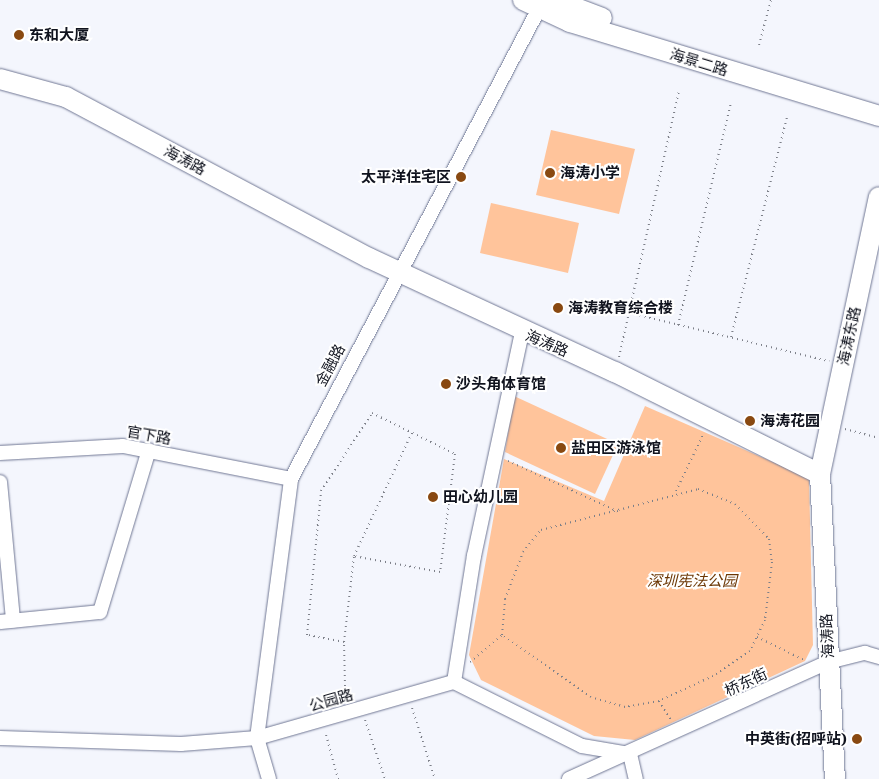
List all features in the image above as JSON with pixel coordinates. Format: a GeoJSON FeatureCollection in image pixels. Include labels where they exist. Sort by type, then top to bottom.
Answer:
{"type":"FeatureCollection","features":[{"type":"Feature","properties":{"kind":"street","name":"海景二路"},"geometry":{"type":"LineString","coordinates":[[540,2],[879,102]]}},
{"type":"Feature","properties":{"kind":"street","name":"海景二路"},"geometry":{"type":"LineString","coordinates":[[540,2],[570,22],[879,116]]}},
{"type":"Feature","properties":{"kind":"street","name":"金融路"},"geometry":{"type":"LineString","coordinates":[[270,779],[257,738],[291,479],[540,2]]}},
{"type":"Feature","properties":{"kind":"street","name":"海涛路"},"geometry":{"type":"LineString","coordinates":[[0,79],[42,89],[91,109],[398,272],[522,332],[615,372],[820,474],[820,666],[835,779]]}},
{"type":"Feature","properties":{"kind":"street","name":"海涛东路"},"geometry":{"type":"LineString","coordinates":[[820,474],[879,197]]}},
{"type":"Feature","properties":{"kind":"street"},"geometry":{"type":"LineString","coordinates":[[522,332],[496,455],[454,682],[582,746],[630,754],[636,779]]}},
{"type":"Feature","properties":{"kind":"street","name":"官下路"},"geometry":{"type":"LineString","coordinates":[[0,453],[97,445],[149,450],[291,479]]}},
{"type":"Feature","properties":{"kind":"street"},"geometry":{"type":"LineString","coordinates":[[0,482],[7,621],[100,612],[149,450]]}},
{"type":"Feature","properties":{"kind":"street","name":"桥东街"},"geometry":{"type":"LineString","coordinates":[[569,779],[679,732],[820,666],[865,653],[879,657]]}},
{"type":"Feature","properties":{"kind":"street","name":"公园路"},"geometry":{"type":"LineString","coordinates":[[0,738],[182,744],[257,738],[454,682]]}},
{"type":"Feature","properties":{"kind":"path"},"geometry":{"type":"LineString","coordinates":[[758,45],[771,0]]}},
{"type":"Feature","properties":{"kind":"path"},"geometry":{"type":"LineString","coordinates":[[615,372],[630,313],[679,91]]}},
{"type":"Feature","properties":{"kind":"path"},"geometry":{"type":"LineString","coordinates":[[678,324],[731,103]]}},
{"type":"Feature","properties":{"kind":"path"},"geometry":{"type":"LineString","coordinates":[[730,337],[787,117]]}},
{"type":"Feature","properties":{"kind":"path"},"geometry":{"type":"LineString","coordinates":[[630,313],[843,365]]}},
{"type":"Feature","properties":{"kind":"path"},"geometry":{"type":"LineString","coordinates":[[344,642],[308,635],[321,491],[372,413],[454,454],[440,572],[354,556]]}},
{"type":"Feature","properties":{"kind":"path"},"geometry":{"type":"LineString","coordinates":[[676,491],[711,419]]}},
{"type":"Feature","properties":{"kind":"path"},"geometry":{"type":"LineString","coordinates":[[830,426],[879,438]]}},
{"type":"Feature","properties":{"kind":"path"},"geometry":{"type":"LineString","coordinates":[[345,686],[344,642],[354,556],[412,433]]}},
{"type":"Feature","properties":{"kind":"path"},"geometry":{"type":"LineString","coordinates":[[496,455],[619,512]]}},
{"type":"Feature","properties":{"kind":"path"},"geometry":{"type":"LineString","coordinates":[[698,489],[735,504],[769,539],[772,562],[765,620],[750,650],[713,676],[659,701],[625,708],[591,697],[502,635],[505,599],[523,552],[541,530],[619,512],[676,491],[698,489]]}},
{"type":"Feature","properties":{"kind":"path"},"geometry":{"type":"LineString","coordinates":[[456,667],[480,658],[491,641],[502,635]]}},
{"type":"Feature","properties":{"kind":"path"},"geometry":{"type":"LineString","coordinates":[[756,638],[820,666]]}},
{"type":"Feature","properties":{"kind":"path"},"geometry":{"type":"LineString","coordinates":[[659,701],[679,732]]}},
{"type":"Feature","properties":{"kind":"path"},"geometry":{"type":"LineString","coordinates":[[410,703],[435,779]]}},
{"type":"Feature","properties":{"kind":"path"},"geometry":{"type":"LineString","coordinates":[[364,719],[385,779]]}},
{"type":"Feature","properties":{"kind":"path"},"geometry":{"type":"LineString","coordinates":[[326,735],[338,779]]}},
{"type":"Feature","properties":{"kind":"green space"},"geometry":{"type":"Polygon","coordinates":[[[551,130],[635,149],[619,214],[536,195],[551,130]]]}},
{"type":"Feature","properties":{"kind":"green space"},"geometry":{"type":"Polygon","coordinates":[[[491,203],[579,223],[568,273],[480,253],[491,203]]]}},
{"type":"Feature","properties":{"kind":"green space","name":"盐田区游泳馆"},"geometry":{"type":"Polygon","coordinates":[[[514,396],[618,444],[595,494],[505,452],[514,396]]]}},
{"type":"Feature","properties":{"kind":"green space","name":"深圳宪法公园"},"geometry":{"type":"Polygon","coordinates":[[[645,406],[809,478],[813,645],[805,661],[635,740],[594,736],[481,680],[469,655],[504,459],[604,501],[645,406]]]}},
{"type":"Feature","properties":{"kind":"place","name":"东和大厦"},"geometry":{"type":"Point","coordinates":[19,35]}},
{"type":"Feature","properties":{"kind":"place","name":"海涛小学"},"geometry":{"type":"Point","coordinates":[550,173]}},
{"type":"Feature","properties":{"kind":"place","name":"太平洋住宅区"},"geometry":{"type":"Point","coordinates":[461,177]}},
{"type":"Feature","properties":{"kind":"place","name":"海涛教育综合楼"},"geometry":{"type":"Point","coordinates":[558,308]}},
{"type":"Feature","properties":{"kind":"place","name":"沙头角体育馆"},"geometry":{"type":"Point","coordinates":[446,384]}},
{"type":"Feature","properties":{"kind":"place","name":"海涛花园"},"geometry":{"type":"Point","coordinates":[750,421]}},
{"type":"Feature","properties":{"kind":"place","name":"盐田区游泳馆"},"geometry":{"type":"Point","coordinates":[561,448]}},
{"type":"Feature","properties":{"kind":"place","name":"田心幼儿园"},"geometry":{"type":"Point","coordinates":[433,497]}},
{"type":"Feature","properties":{"kind":"place","name":"中英街(招呼站)"},"geometry":{"type":"Point","coordinates":[857,739]}}]}
